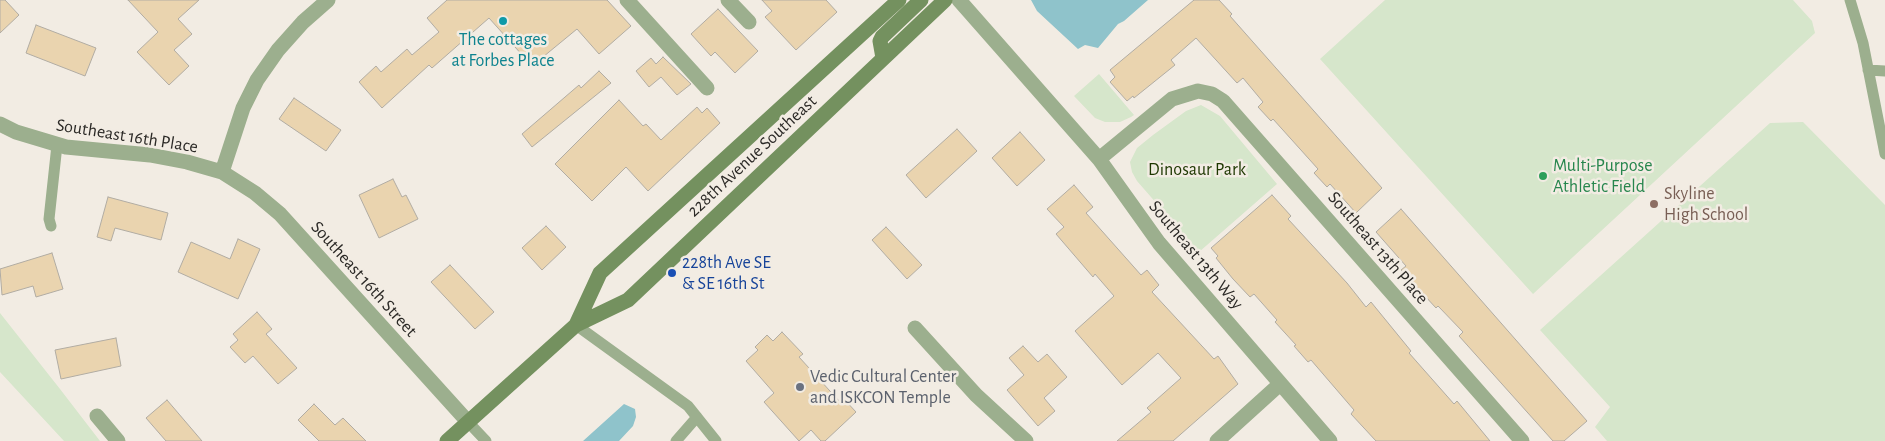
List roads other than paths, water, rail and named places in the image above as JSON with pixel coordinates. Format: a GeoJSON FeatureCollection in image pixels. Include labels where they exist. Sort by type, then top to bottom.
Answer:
{"type":"FeatureCollection","features":[{"type":"Feature","properties":{"kind":"main road","name":"228th Avenue Southeast"},"geometry":{"type":"LineString","coordinates":[[576,325],[600,273],[899,0]]}},
{"type":"Feature","properties":{"kind":"main road"},"geometry":{"type":"LineString","coordinates":[[883,58],[880,41],[882,37],[921,0]]}},
{"type":"Feature","properties":{"kind":"main road","name":"228th Avenue Southeast"},"geometry":{"type":"LineString","coordinates":[[447,441],[576,325],[628,300],[945,0]]}},
{"type":"Feature","properties":{"kind":"street"},"geometry":{"type":"LineString","coordinates":[[222,172],[243,108],[257,80],[278,50],[303,22],[328,0]]}},
{"type":"Feature","properties":{"kind":"street"},"geometry":{"type":"LineString","coordinates":[[627,0],[707,88]]}},
{"type":"Feature","properties":{"kind":"street"},"geometry":{"type":"LineString","coordinates":[[728,0],[750,22]]}},
{"type":"Feature","properties":{"kind":"street","name":"Southeast 13th Way"},"geometry":{"type":"LineString","coordinates":[[959,0],[1099,159],[1159,243],[1330,441]]}},
{"type":"Feature","properties":{"kind":"street","name":"Southeast 13th Place"},"geometry":{"type":"LineString","coordinates":[[1099,159],[1172,99],[1198,91],[1212,94],[1224,101],[1522,441]]}},
{"type":"Feature","properties":{"kind":"street","name":"Southeast 16th Place"},"geometry":{"type":"LineString","coordinates":[[0,124],[16,132],[57,144],[116,153],[150,155],[222,172]]}},
{"type":"Feature","properties":{"kind":"street","name":"Southeast 16th Street"},"geometry":{"type":"LineString","coordinates":[[222,172],[255,193],[280,214],[469,423]]}},
{"type":"Feature","properties":{"kind":"street"},"geometry":{"type":"LineString","coordinates":[[915,328],[976,395],[1026,441]]}},
{"type":"Feature","properties":{"kind":"street"},"geometry":{"type":"LineString","coordinates":[[1217,441],[1280,384]]}},
{"type":"Feature","properties":{"kind":"street"},"geometry":{"type":"LineString","coordinates":[[96,416],[118,441]]}},
{"type":"Feature","properties":{"kind":"lane"},"geometry":{"type":"LineString","coordinates":[[1850,0],[1868,70],[1885,154]]}},
{"type":"Feature","properties":{"kind":"lane"},"geometry":{"type":"LineString","coordinates":[[1868,70],[1885,71]]}},
{"type":"Feature","properties":{"kind":"lane"},"geometry":{"type":"LineString","coordinates":[[51,226],[49,219],[57,144]]}},
{"type":"Feature","properties":{"kind":"lane"},"geometry":{"type":"LineString","coordinates":[[576,325],[688,406],[716,441]]}},
{"type":"Feature","properties":{"kind":"lane"},"geometry":{"type":"LineString","coordinates":[[676,441],[697,417]]}},
{"type":"Feature","properties":{"kind":"lane"},"geometry":{"type":"LineString","coordinates":[[469,423],[486,441]]}},
{"type":"Feature","properties":{"kind":"water"},"geometry":{"type":"Polygon","coordinates":[[[1031,0],[1148,0],[1118,24],[1098,48],[1085,45],[1078,49],[1037,11],[1031,0]]]}},
{"type":"Feature","properties":{"kind":"water"},"geometry":{"type":"Polygon","coordinates":[[[624,404],[635,409],[636,417],[633,426],[619,441],[583,441],[624,404]]]}},
{"type":"Feature","properties":{"kind":"place","name":"The cottages at Forbes Place"},"geometry":{"type":"Point","coordinates":[503,21]}},
{"type":"Feature","properties":{"kind":"place","name":"Multi-Purpose Athletic Field"},"geometry":{"type":"Point","coordinates":[1543,176]}},
{"type":"Feature","properties":{"kind":"place","name":"Skyline High School"},"geometry":{"type":"Point","coordinates":[1654,204]}},
{"type":"Feature","properties":{"kind":"place","name":"228th Ave SE & SE 16th St"},"geometry":{"type":"Point","coordinates":[672,273]}},
{"type":"Feature","properties":{"kind":"place","name":"Vedic Cultural Center and ISKCON Temple"},"geometry":{"type":"Point","coordinates":[800,387]}},
{"type":"Feature","properties":{"kind":"park label","name":"Dinosaur Park"},"geometry":{"type":"Point","coordinates":[1197,170]}}]}
